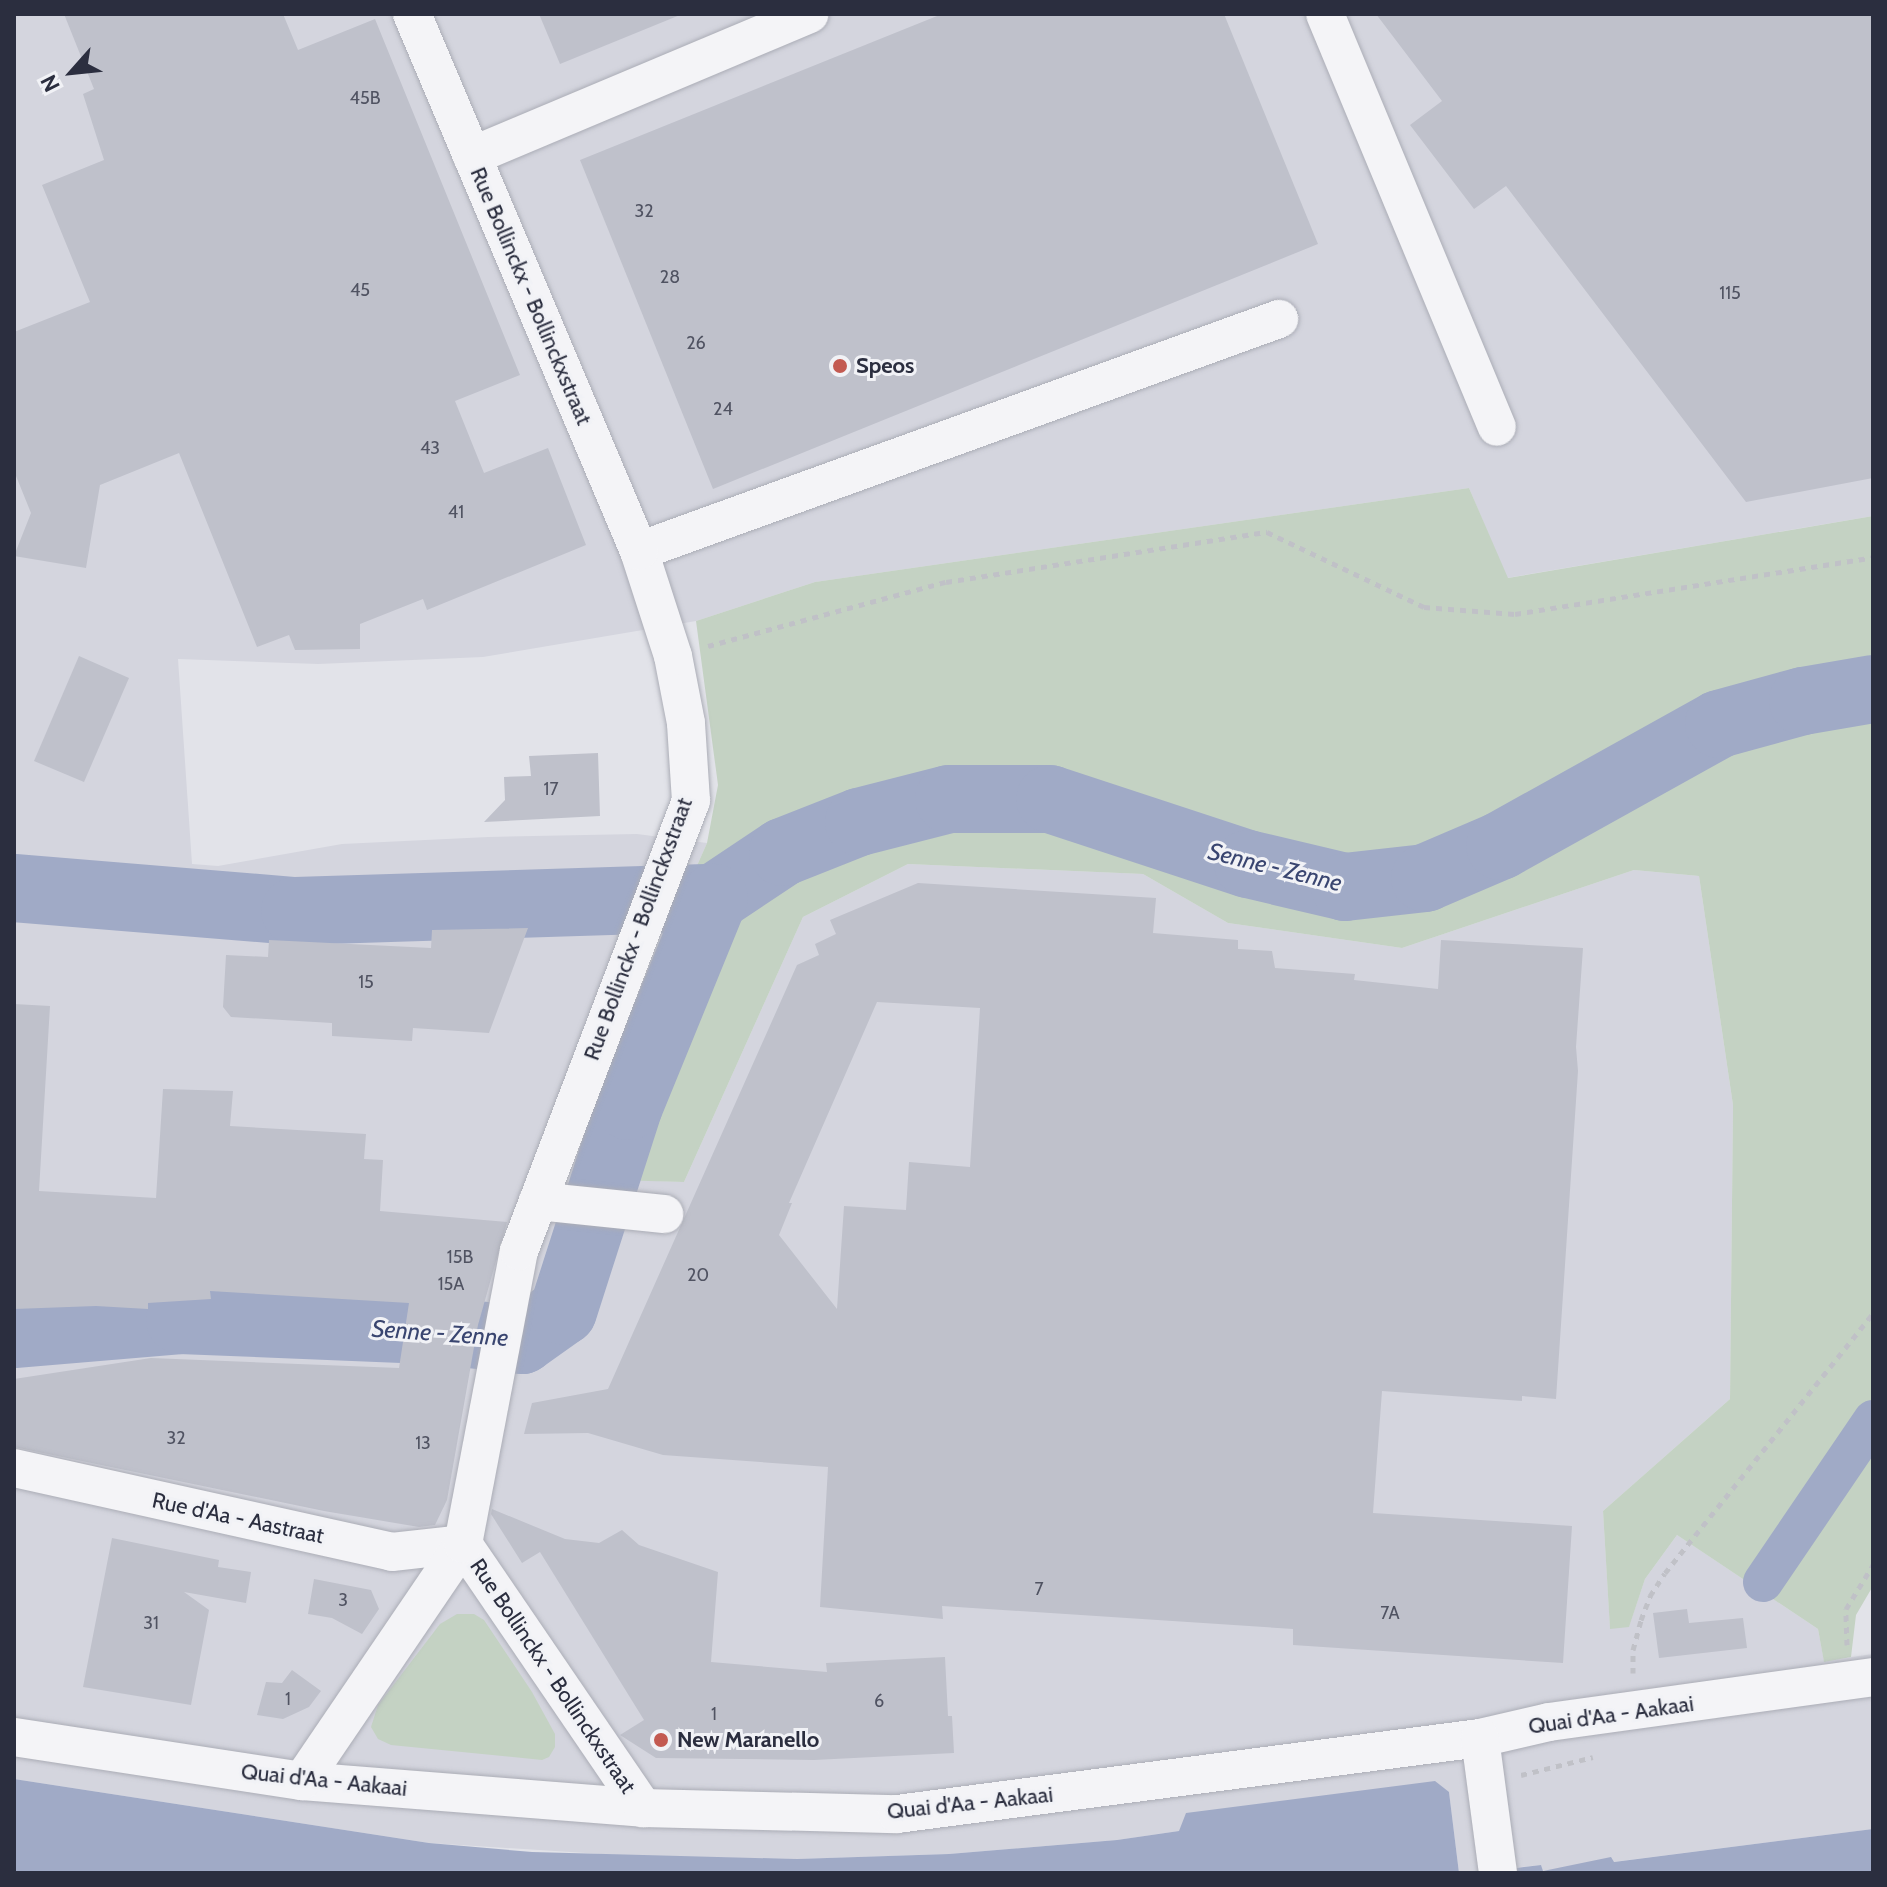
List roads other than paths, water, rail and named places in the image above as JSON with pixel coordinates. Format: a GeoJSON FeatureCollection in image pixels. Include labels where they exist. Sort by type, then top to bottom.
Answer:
{"type":"FeatureCollection","features":[{"type":"Feature","properties":{"kind":"street","name":"Rue Bollinckx - Bollinckxstraat"},"geometry":{"type":"LineString","coordinates":[[302,1781],[463,1544],[519,1251],[554,1202],[640,935],[691,801],[686,723],[673,656],[639,551],[412,14]]}},
{"type":"Feature","properties":{"kind":"street"},"geometry":{"type":"LineString","coordinates":[[472,156],[809,14]]}},
{"type":"Feature","properties":{"kind":"street"},"geometry":{"type":"LineString","coordinates":[[1325,14],[1497,427]]}},
{"type":"Feature","properties":{"kind":"street"},"geometry":{"type":"LineString","coordinates":[[639,551],[1279,319]]}},
{"type":"Feature","properties":{"kind":"street"},"geometry":{"type":"LineString","coordinates":[[554,1202],[664,1214]]}},
{"type":"Feature","properties":{"kind":"street","name":"Rue d'Aa - Aastraat"},"geometry":{"type":"LineString","coordinates":[[14,1468],[392,1552],[463,1544]]}},
{"type":"Feature","properties":{"kind":"street","name":"Rue Bollinckx - Bollinckxstraat"},"geometry":{"type":"LineString","coordinates":[[463,1544],[643,1808]]}},
{"type":"Feature","properties":{"kind":"street","name":"Quai d'Aa - Aakaai"},"geometry":{"type":"LineString","coordinates":[[14,1737],[302,1781],[643,1808],[897,1814],[1480,1738],[1549,1722],[1860,1679]]}},
{"type":"Feature","properties":{"kind":"street"},"geometry":{"type":"LineString","coordinates":[[1480,1738],[1498,1873]]}},
{"type":"Feature","properties":{"kind":"water"},"geometry":{"type":"Polygon","coordinates":[[[14,1779],[429,1843],[532,1852],[797,1859],[949,1854],[1117,1840],[1179,1831],[1186,1813],[1435,1781],[1449,1792],[1459,1873],[14,1873],[14,1779]]]}},
{"type":"Feature","properties":{"kind":"water"},"geometry":{"type":"Polygon","coordinates":[[[1873,1829],[1873,1873],[1476,1873],[1541,1865],[1543,1871],[1611,1857],[1614,1862],[1873,1829]]]}},
{"type":"Feature","properties":{"kind":"waterway","name":"Senne - Zenne"},"geometry":{"type":"LineString","coordinates":[[14,888],[295,911],[714,898],[783,852],[859,822],[949,799],[1050,799],[1248,864],[1345,887],[1425,878],[1500,846],[1719,724],[1803,701],[1873,689]]}},
{"type":"Feature","properties":{"kind":"waterway","name":"Senne - Zenne"},"geometry":{"type":"LineString","coordinates":[[14,1334],[180,1320],[433,1330],[522,1340],[563,1311],[629,1106],[714,898]]}},
{"type":"Feature","properties":{"kind":"waterway"},"geometry":{"type":"LineString","coordinates":[[1763,1582],[1873,1420]]}},
{"type":"Feature","properties":{"kind":"place","name":"Speos"},"geometry":{"type":"Point","coordinates":[840,366]}},
{"type":"Feature","properties":{"kind":"place","name":"New Maranello"},"geometry":{"type":"Point","coordinates":[661,1740]}}]}
